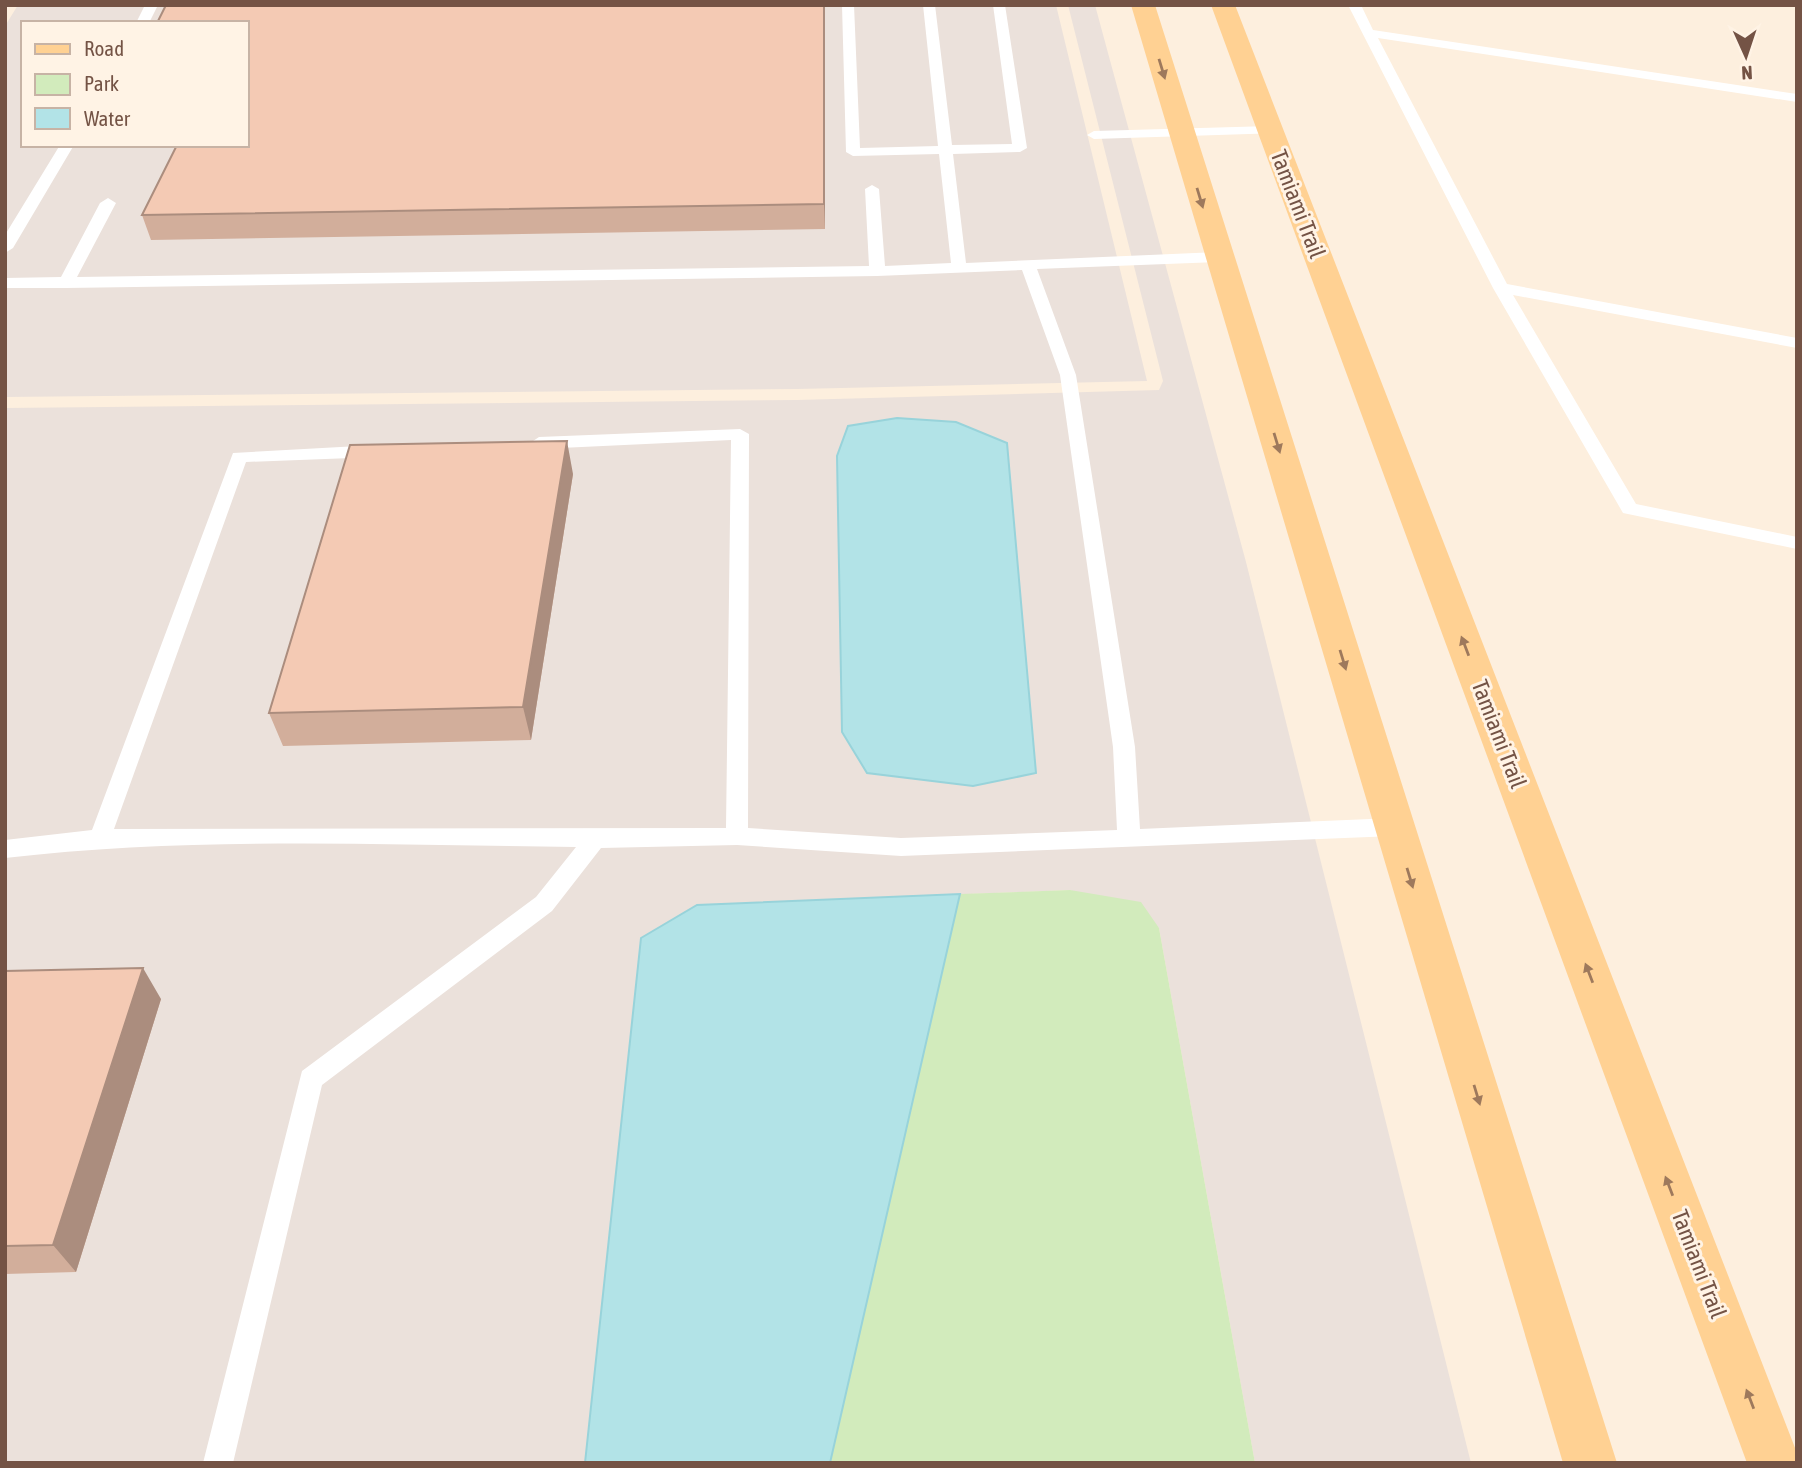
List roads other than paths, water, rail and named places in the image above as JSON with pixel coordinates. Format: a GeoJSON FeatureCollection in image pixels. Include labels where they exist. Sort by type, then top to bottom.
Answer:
{"type":"FeatureCollection","features":[{"type":"Feature","properties":{"kind":"main road"},"geometry":{"type":"LineString","coordinates":[[1143,5],[1218,257],[1590,1463]]}},
{"type":"Feature","properties":{"kind":"main road","name":"Tamiami Trail"},"geometry":{"type":"LineString","coordinates":[[1223,5],[1774,1463]]}},
{"type":"Feature","properties":{"kind":"lane"},"geometry":{"type":"LineString","coordinates":[[143,21],[152,5]]}},
{"type":"Feature","properties":{"kind":"lane"},"geometry":{"type":"LineString","coordinates":[[848,5],[853,152],[1020,148],[999,5]]}},
{"type":"Feature","properties":{"kind":"lane"},"geometry":{"type":"LineString","coordinates":[[929,5],[959,267]]}},
{"type":"Feature","properties":{"kind":"lane"},"geometry":{"type":"LineString","coordinates":[[1354,5],[1501,288],[1630,509],[1797,543]]}},
{"type":"Feature","properties":{"kind":"lane"},"geometry":{"type":"LineString","coordinates":[[1368,33],[1797,98]]}},
{"type":"Feature","properties":{"kind":"lane"},"geometry":{"type":"LineString","coordinates":[[1094,135],[1270,130]]}},
{"type":"Feature","properties":{"kind":"lane"},"geometry":{"type":"LineString","coordinates":[[5,248],[66,147]]}},
{"type":"Feature","properties":{"kind":"lane"},"geometry":{"type":"LineString","coordinates":[[872,189],[877,271]]}},
{"type":"Feature","properties":{"kind":"lane"},"geometry":{"type":"LineString","coordinates":[[66,282],[108,203]]}},
{"type":"Feature","properties":{"kind":"lane"},"geometry":{"type":"LineString","coordinates":[[5,283],[877,271],[1218,257]]}},
{"type":"Feature","properties":{"kind":"lane"},"geometry":{"type":"LineString","coordinates":[[1028,265],[1068,375],[1124,747],[1129,838]]}},
{"type":"Feature","properties":{"kind":"lane"},"geometry":{"type":"LineString","coordinates":[[1501,288],[1797,343]]}},
{"type":"Feature","properties":{"kind":"lane"},"geometry":{"type":"LineString","coordinates":[[518,444],[740,434],[737,835]]}},
{"type":"Feature","properties":{"kind":"lane"},"geometry":{"type":"LineString","coordinates":[[100,838],[239,457],[393,450]]}},
{"type":"Feature","properties":{"kind":"lane"},"geometry":{"type":"LineString","coordinates":[[5,849],[100,838],[380,836],[595,839],[737,835],[901,847],[1394,827]]}},
{"type":"Feature","properties":{"kind":"lane"},"geometry":{"type":"LineString","coordinates":[[218,1463],[311,1079],[544,904],[595,839]]}},
{"type":"Feature","properties":{"kind":"water"},"geometry":{"type":"Polygon","coordinates":[[[897,418],[956,422],[1007,443],[1036,773],[973,786],[867,773],[842,732],[837,456],[848,426],[897,418]]]}},
{"type":"Feature","properties":{"kind":"water"},"geometry":{"type":"Polygon","coordinates":[[[960,894],[830,1463],[585,1463],[641,938],[697,905],[960,894]]]}}]}
